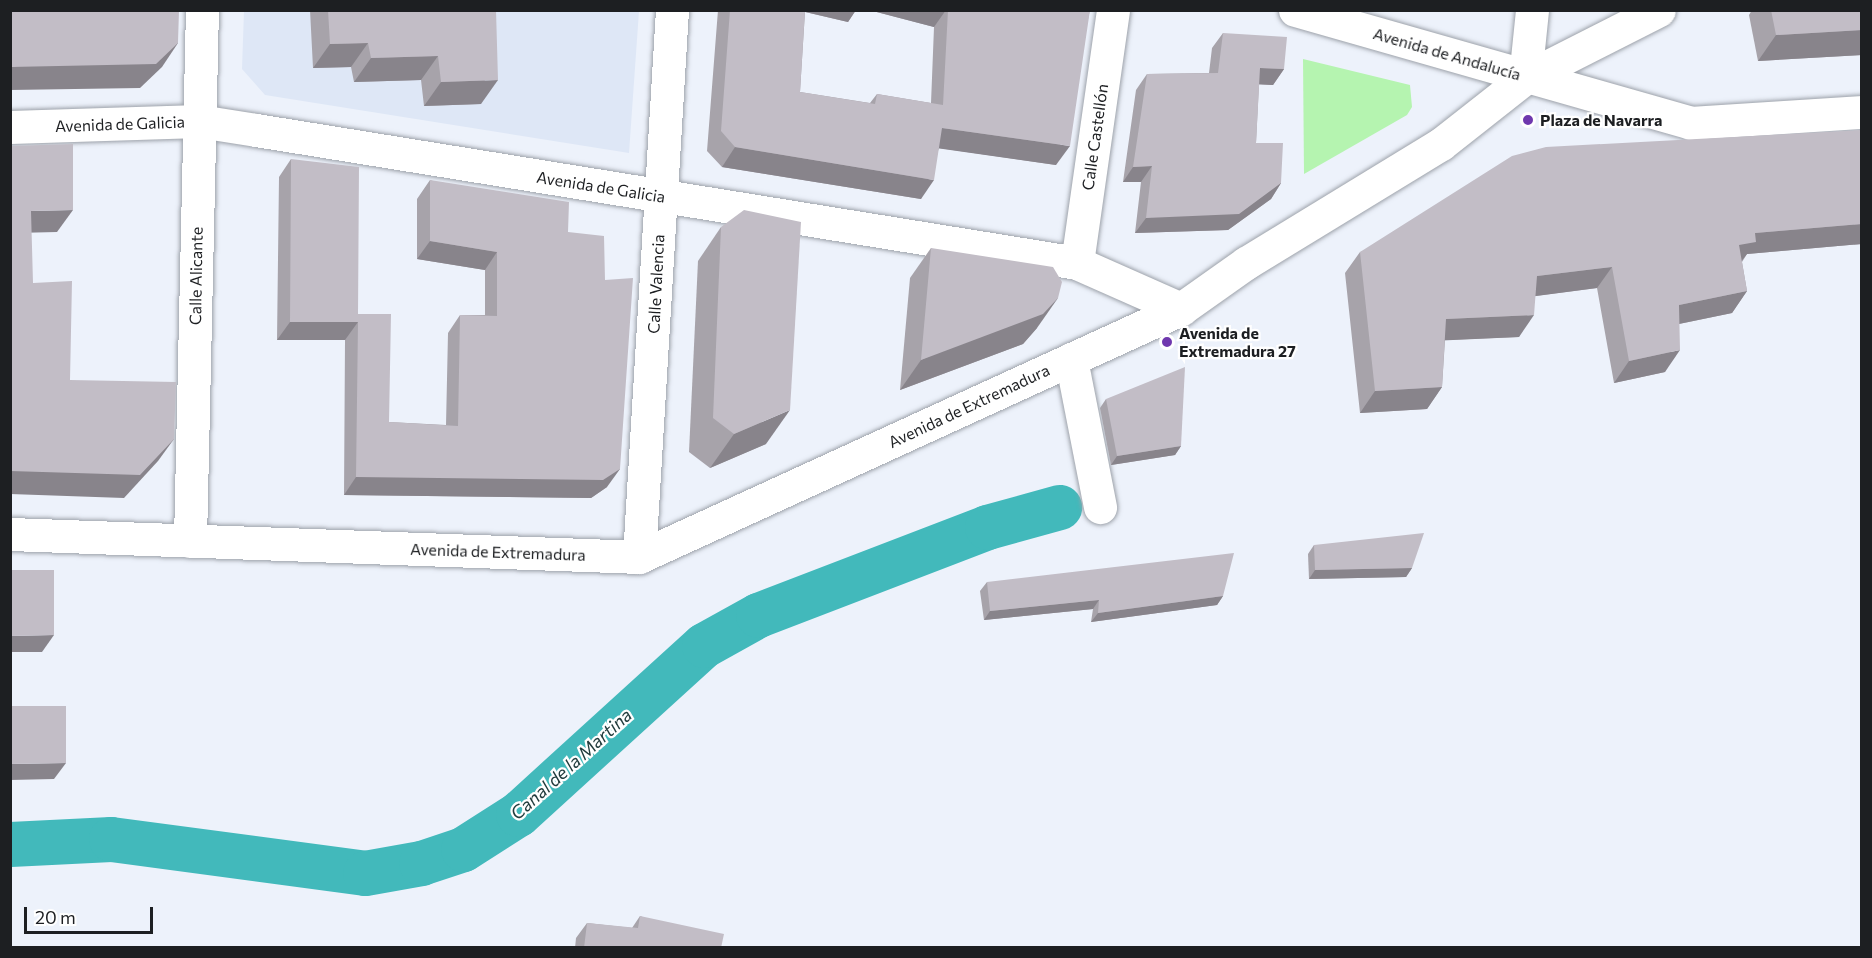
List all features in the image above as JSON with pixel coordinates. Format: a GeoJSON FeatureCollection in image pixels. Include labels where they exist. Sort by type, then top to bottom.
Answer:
{"type":"FeatureCollection","features":[{"type":"Feature","properties":{"kind":"street","name":"Calle Alicante"},"geometry":{"type":"LineString","coordinates":[[189,541],[202,10]]}},
{"type":"Feature","properties":{"kind":"street","name":"Calle Valencia"},"geometry":{"type":"LineString","coordinates":[[639,556],[672,10]]}},
{"type":"Feature","properties":{"kind":"street","name":"Calle Castellón"},"geometry":{"type":"LineString","coordinates":[[1077,263],[1113,10]]}},
{"type":"Feature","properties":{"kind":"street","name":"Avenida de Andalucía"},"geometry":{"type":"LineString","coordinates":[[1295,10],[1525,78],[1659,10]]}},
{"type":"Feature","properties":{"kind":"street"},"geometry":{"type":"LineString","coordinates":[[1532,10],[1525,78],[1691,123],[1862,112]]}},
{"type":"Feature","properties":{"kind":"street","name":"Avenida de Extremadura"},"geometry":{"type":"LineString","coordinates":[[10,534],[639,556],[1181,309],[1245,263],[1441,144],[1525,78]]}},
{"type":"Feature","properties":{"kind":"street","name":"Avenida de Galicia"},"geometry":{"type":"LineString","coordinates":[[10,127],[199,122],[1077,263],[1181,309]]}},
{"type":"Feature","properties":{"kind":"street"},"geometry":{"type":"LineString","coordinates":[[1071,359],[1100,507]]}},
{"type":"Feature","properties":{"kind":"shaded area"},"geometry":{"type":"Polygon","coordinates":[[[244,11],[639,11],[629,153],[265,95],[242,69],[244,11]]]}},
{"type":"Feature","properties":{"kind":"green space"},"geometry":{"type":"Polygon","coordinates":[[[1303,59],[1410,85],[1412,107],[1407,115],[1304,174],[1303,59]]]}},
{"type":"Feature","properties":{"kind":"building"},"geometry":{"type":"Polygon","coordinates":[[[10,10],[179,10],[178,43],[156,64],[10,67],[10,10]]]}},
{"type":"Feature","properties":{"kind":"building"},"geometry":{"type":"Polygon","coordinates":[[[328,10],[496,10],[498,80],[441,82],[438,56],[371,58],[368,43],[330,44],[328,10]]]}},
{"type":"Feature","properties":{"kind":"building"},"geometry":{"type":"Polygon","coordinates":[[[730,10],[805,10],[800,92],[875,104],[877,94],[943,105],[948,10],[1090,10],[1070,146],[942,128],[934,180],[735,147],[721,131],[730,10]]]}},
{"type":"Feature","properties":{"kind":"building"},"geometry":{"type":"Polygon","coordinates":[[[1771,10],[1862,10],[1862,30],[1776,35],[1771,10]]]}},
{"type":"Feature","properties":{"kind":"building"},"geometry":{"type":"Polygon","coordinates":[[[1223,33],[1287,37],[1284,69],[1260,68],[1256,143],[1283,143],[1281,183],[1239,214],[1146,218],[1152,166],[1133,167],[1147,74],[1218,73],[1223,33]]]}},
{"type":"Feature","properties":{"kind":"building"},"geometry":{"type":"Polygon","coordinates":[[[1862,130],[1862,224],[1755,233],[1756,242],[1739,245],[1747,291],[1679,305],[1680,350],[1629,361],[1612,267],[1537,276],[1534,315],[1446,319],[1442,387],[1375,391],[1360,252],[1512,156],[1546,147],[1862,130]]]}},
{"type":"Feature","properties":{"kind":"building"},"geometry":{"type":"Polygon","coordinates":[[[73,144],[73,210],[31,211],[33,283],[72,281],[70,380],[176,382],[174,439],[140,475],[10,471],[10,146],[73,144]]]}},
{"type":"Feature","properties":{"kind":"building"},"geometry":{"type":"Polygon","coordinates":[[[291,159],[359,167],[358,314],[391,314],[389,422],[458,426],[460,315],[497,316],[497,252],[430,241],[430,180],[569,202],[568,232],[604,236],[605,280],[633,278],[620,469],[603,480],[356,477],[358,322],[290,322],[291,159]]]}},
{"type":"Feature","properties":{"kind":"building"},"geometry":{"type":"Polygon","coordinates":[[[744,210],[801,222],[790,410],[734,434],[713,418],[721,227],[744,210]]]}},
{"type":"Feature","properties":{"kind":"building"},"geometry":{"type":"Polygon","coordinates":[[[931,248],[1053,267],[1062,282],[1058,298],[1043,314],[921,360],[931,248]]]}},
{"type":"Feature","properties":{"kind":"building"},"geometry":{"type":"Polygon","coordinates":[[[1185,367],[1181,446],[1117,456],[1106,399],[1185,367]]]}},
{"type":"Feature","properties":{"kind":"building"},"geometry":{"type":"Polygon","coordinates":[[[1424,533],[1412,568],[1315,570],[1314,545],[1424,533]]]}},
{"type":"Feature","properties":{"kind":"building"},"geometry":{"type":"Polygon","coordinates":[[[1234,553],[1223,596],[1098,613],[1099,600],[990,611],[987,582],[1234,553]]]}},
{"type":"Feature","properties":{"kind":"building"},"geometry":{"type":"Polygon","coordinates":[[[10,570],[54,570],[54,635],[10,636],[10,570]]]}},
{"type":"Feature","properties":{"kind":"building"},"geometry":{"type":"Polygon","coordinates":[[[10,706],[66,706],[66,763],[10,764],[10,706]]]}},
{"type":"Feature","properties":{"kind":"building"},"geometry":{"type":"Polygon","coordinates":[[[640,916],[724,934],[721,948],[584,948],[587,923],[638,928],[640,916]]]}},
{"type":"Feature","properties":{"kind":"waterway","name":"Canal de la Martina"},"geometry":{"type":"LineString","coordinates":[[10,844],[111,839],[365,873],[421,863],[463,849],[518,814],[704,645],[758,615],[987,527],[1059,507]]}},
{"type":"Feature","properties":{"kind":"place","name":"Plaza de Navarra"},"geometry":{"type":"Point","coordinates":[1528,120]}},
{"type":"Feature","properties":{"kind":"place","name":"Avenida de Extremadura 27"},"geometry":{"type":"Point","coordinates":[1167,342]}}]}
